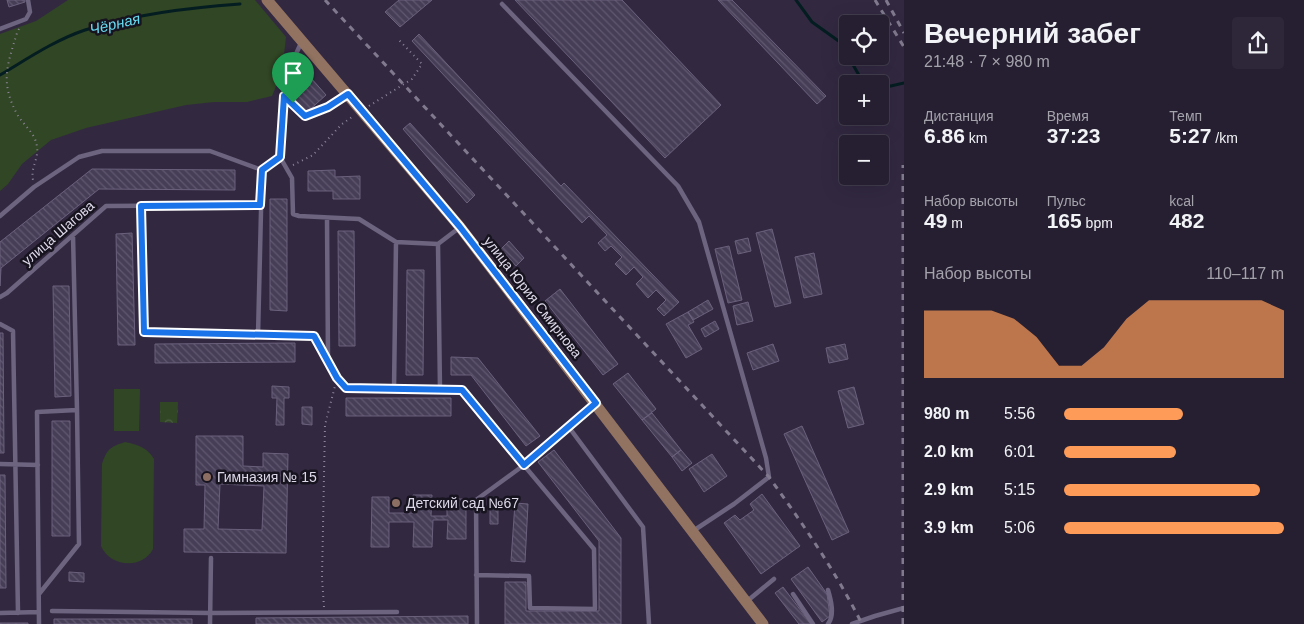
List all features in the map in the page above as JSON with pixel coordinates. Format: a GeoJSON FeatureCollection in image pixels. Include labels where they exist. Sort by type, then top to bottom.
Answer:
{"type":"FeatureCollection","features":[{"type":"Feature","properties":{"kind":"main road","name":"улица Юрия Смирнова"},"geometry":{"type":"LineString","coordinates":[[267,0],[460,227],[763,624]]}},
{"type":"Feature","properties":{"kind":"lane"},"geometry":{"type":"LineString","coordinates":[[0,29],[26,19],[30,12],[28,0]]}},
{"type":"Feature","properties":{"kind":"lane"},"geometry":{"type":"LineString","coordinates":[[502,4],[678,186],[699,222],[766,458],[769,476],[734,504],[693,531]]}},
{"type":"Feature","properties":{"kind":"lane"},"geometry":{"type":"LineString","coordinates":[[302,41],[286,76],[280,157],[292,178],[293,214],[360,219],[396,242],[438,244],[460,227]]}},
{"type":"Feature","properties":{"kind":"lane"},"geometry":{"type":"LineString","coordinates":[[286,76],[302,82]]}},
{"type":"Feature","properties":{"kind":"lane"},"geometry":{"type":"LineString","coordinates":[[284,96],[305,116],[328,107],[348,94]]}},
{"type":"Feature","properties":{"kind":"lane"},"geometry":{"type":"LineString","coordinates":[[0,216],[34,187],[79,157],[102,151],[210,151],[262,170]]}},
{"type":"Feature","properties":{"kind":"lane"},"geometry":{"type":"LineString","coordinates":[[262,170],[280,157]]}},
{"type":"Feature","properties":{"kind":"lane"},"geometry":{"type":"LineString","coordinates":[[258,336],[262,170]]}},
{"type":"Feature","properties":{"kind":"lane","name":"улица Шагова"},"geometry":{"type":"LineString","coordinates":[[0,297],[7,293],[106,206],[260,205]]}},
{"type":"Feature","properties":{"kind":"lane"},"geometry":{"type":"LineString","coordinates":[[141,206],[144,332],[314,336],[337,378],[346,388],[462,390],[594,549],[595,608],[530,608],[529,576],[476,575]]}},
{"type":"Feature","properties":{"kind":"lane"},"geometry":{"type":"LineString","coordinates":[[327,218],[328,360]]}},
{"type":"Feature","properties":{"kind":"lane"},"geometry":{"type":"LineString","coordinates":[[39,594],[79,544],[73,235]]}},
{"type":"Feature","properties":{"kind":"lane"},"geometry":{"type":"LineString","coordinates":[[394,390],[396,242]]}},
{"type":"Feature","properties":{"kind":"lane"},"geometry":{"type":"LineString","coordinates":[[438,244],[440,390]]}},
{"type":"Feature","properties":{"kind":"lane"},"geometry":{"type":"LineString","coordinates":[[0,324],[14,331],[18,613]]}},
{"type":"Feature","properties":{"kind":"lane"},"geometry":{"type":"LineString","coordinates":[[477,624],[476,500],[524,465],[596,403]]}},
{"type":"Feature","properties":{"kind":"lane"},"geometry":{"type":"LineString","coordinates":[[39,624],[37,412],[77,410]]}},
{"type":"Feature","properties":{"kind":"lane"},"geometry":{"type":"LineString","coordinates":[[568,426],[643,527],[649,624]]}},
{"type":"Feature","properties":{"kind":"lane"},"geometry":{"type":"LineString","coordinates":[[0,464],[38,464]]}},
{"type":"Feature","properties":{"kind":"lane"},"geometry":{"type":"LineString","coordinates":[[210,558],[210,624]]}},
{"type":"Feature","properties":{"kind":"lane"},"geometry":{"type":"LineString","coordinates":[[746,602],[774,579]]}},
{"type":"Feature","properties":{"kind":"lane"},"geometry":{"type":"LineString","coordinates":[[828,590],[832,604],[831,621],[828,624]]}},
{"type":"Feature","properties":{"kind":"lane"},"geometry":{"type":"LineString","coordinates":[[792,594],[813,624]]}},
{"type":"Feature","properties":{"kind":"lane"},"geometry":{"type":"LineString","coordinates":[[852,624],[904,608]]}},
{"type":"Feature","properties":{"kind":"lane"},"geometry":{"type":"LineString","coordinates":[[52,611],[210,613],[397,612]]}},
{"type":"Feature","properties":{"kind":"lane"},"geometry":{"type":"LineString","coordinates":[[0,614],[39,612]]}},
{"type":"Feature","properties":{"kind":"path"},"geometry":{"type":"LineString","coordinates":[[26,19],[17,33],[7,66],[6,78],[8,92],[18,114],[34,138],[38,154],[32,173],[34,187]]}},
{"type":"Feature","properties":{"kind":"path"},"geometry":{"type":"LineString","coordinates":[[324,612],[322,578],[325,425],[337,378]]}},
{"type":"Feature","properties":{"kind":"green space"},"geometry":{"type":"Polygon","coordinates":[[[68,0],[255,0],[286,37],[282,72],[272,96],[247,102],[214,102],[186,105],[86,128],[51,140],[22,164],[8,184],[0,191],[0,34],[36,21],[68,0]]]}},
{"type":"Feature","properties":{"kind":"green space"},"geometry":{"type":"Polygon","coordinates":[[[114,389],[140,389],[139,431],[114,431],[114,389]]]}},
{"type":"Feature","properties":{"kind":"green space"},"geometry":{"type":"Polygon","coordinates":[[[160,402],[178,402],[177,423],[160,422],[160,402]]]}},
{"type":"Feature","properties":{"kind":"green space"},"geometry":{"type":"Polygon","coordinates":[[[125,442],[142,447],[154,459],[153,549],[148,556],[134,563],[119,562],[111,558],[101,546],[102,464],[110,449],[125,442]]]}},
{"type":"Feature","properties":{"kind":"building"},"geometry":{"type":"Polygon","coordinates":[[[7,0],[25,0],[25,2],[9,7],[7,0]]]}},
{"type":"Feature","properties":{"kind":"building"},"geometry":{"type":"Polygon","coordinates":[[[399,0],[432,0],[400,27],[385,12],[399,0]]]}},
{"type":"Feature","properties":{"kind":"building"},"geometry":{"type":"Polygon","coordinates":[[[515,0],[622,0],[721,105],[665,158],[515,0]]]}},
{"type":"Feature","properties":{"kind":"building"},"geometry":{"type":"Polygon","coordinates":[[[718,0],[732,0],[826,96],[817,104],[718,0]]]}},
{"type":"Feature","properties":{"kind":"building"},"geometry":{"type":"Polygon","coordinates":[[[419,34],[561,186],[564,183],[679,302],[664,316],[657,309],[666,300],[656,290],[648,298],[636,284],[643,277],[634,267],[626,275],[615,264],[622,257],[611,246],[605,251],[598,243],[607,235],[589,216],[582,223],[412,41],[419,34]]]}},
{"type":"Feature","properties":{"kind":"building"},"geometry":{"type":"Polygon","coordinates":[[[311,78],[326,95],[306,113],[291,96],[311,78]]]}},
{"type":"Feature","properties":{"kind":"building"},"geometry":{"type":"Polygon","coordinates":[[[410,123],[475,195],[467,203],[403,129],[410,123]]]}},
{"type":"Feature","properties":{"kind":"building"},"geometry":{"type":"Polygon","coordinates":[[[92,169],[235,170],[235,190],[99,189],[1,268],[0,286],[0,242],[92,169]]]}},
{"type":"Feature","properties":{"kind":"building"},"geometry":{"type":"Polygon","coordinates":[[[335,170],[335,177],[360,176],[360,199],[333,199],[333,191],[308,191],[308,171],[335,170]]]}},
{"type":"Feature","properties":{"kind":"building"},"geometry":{"type":"Polygon","coordinates":[[[270,199],[287,199],[287,311],[270,310],[270,199]]]}},
{"type":"Feature","properties":{"kind":"building"},"geometry":{"type":"Polygon","coordinates":[[[772,229],[791,303],[775,307],[756,233],[772,229]]]}},
{"type":"Feature","properties":{"kind":"building"},"geometry":{"type":"Polygon","coordinates":[[[338,231],[354,231],[355,346],[339,346],[338,231]]]}},
{"type":"Feature","properties":{"kind":"building"},"geometry":{"type":"Polygon","coordinates":[[[132,233],[135,345],[118,345],[116,234],[132,233]]]}},
{"type":"Feature","properties":{"kind":"building"},"geometry":{"type":"Polygon","coordinates":[[[748,238],[751,251],[738,254],[735,241],[748,238]]]}},
{"type":"Feature","properties":{"kind":"building"},"geometry":{"type":"Polygon","coordinates":[[[509,241],[524,258],[516,266],[501,249],[509,241]]]}},
{"type":"Feature","properties":{"kind":"building"},"geometry":{"type":"Polygon","coordinates":[[[729,246],[742,300],[728,303],[715,249],[729,246]]]}},
{"type":"Feature","properties":{"kind":"building"},"geometry":{"type":"Polygon","coordinates":[[[814,253],[822,294],[804,298],[795,257],[814,253]]]}},
{"type":"Feature","properties":{"kind":"building"},"geometry":{"type":"Polygon","coordinates":[[[407,270],[424,270],[423,375],[406,375],[407,270]]]}},
{"type":"Feature","properties":{"kind":"building"},"geometry":{"type":"Polygon","coordinates":[[[53,286],[69,286],[71,396],[55,397],[53,286]]]}},
{"type":"Feature","properties":{"kind":"building"},"geometry":{"type":"Polygon","coordinates":[[[560,289],[618,364],[603,375],[545,301],[560,289]]]}},
{"type":"Feature","properties":{"kind":"building"},"geometry":{"type":"Polygon","coordinates":[[[708,300],[713,309],[693,320],[688,312],[708,300]]]}},
{"type":"Feature","properties":{"kind":"building"},"geometry":{"type":"Polygon","coordinates":[[[748,302],[753,321],[737,325],[733,306],[748,302]]]}},
{"type":"Feature","properties":{"kind":"building"},"geometry":{"type":"Polygon","coordinates":[[[688,312],[694,322],[688,325],[702,349],[686,358],[666,324],[688,312]]]}},
{"type":"Feature","properties":{"kind":"building"},"geometry":{"type":"Polygon","coordinates":[[[715,321],[719,329],[705,337],[701,329],[715,321]]]}},
{"type":"Feature","properties":{"kind":"building"},"geometry":{"type":"Polygon","coordinates":[[[0,333],[3,333],[4,453],[0,453],[0,333]]]}},
{"type":"Feature","properties":{"kind":"building"},"geometry":{"type":"Polygon","coordinates":[[[295,343],[295,362],[155,363],[155,344],[295,343]]]}},
{"type":"Feature","properties":{"kind":"building"},"geometry":{"type":"Polygon","coordinates":[[[773,344],[779,361],[753,370],[747,353],[773,344]]]}},
{"type":"Feature","properties":{"kind":"building"},"geometry":{"type":"Polygon","coordinates":[[[845,344],[848,359],[829,363],[826,348],[845,344]]]}},
{"type":"Feature","properties":{"kind":"building"},"geometry":{"type":"Polygon","coordinates":[[[451,357],[478,358],[540,436],[526,446],[471,375],[451,375],[451,357]]]}},
{"type":"Feature","properties":{"kind":"building"},"geometry":{"type":"Polygon","coordinates":[[[628,373],[656,409],[642,420],[613,384],[628,373]]]}},
{"type":"Feature","properties":{"kind":"building"},"geometry":{"type":"Polygon","coordinates":[[[272,386],[289,387],[289,398],[284,398],[284,425],[276,425],[277,398],[272,398],[272,386]]]}},
{"type":"Feature","properties":{"kind":"building"},"geometry":{"type":"Polygon","coordinates":[[[854,387],[864,424],[848,428],[838,391],[854,387]]]}},
{"type":"Feature","properties":{"kind":"building"},"geometry":{"type":"Polygon","coordinates":[[[346,398],[451,398],[451,416],[346,416],[346,398]]]}},
{"type":"Feature","properties":{"kind":"building"},"geometry":{"type":"Polygon","coordinates":[[[302,407],[312,407],[312,425],[302,424],[302,407]]]}},
{"type":"Feature","properties":{"kind":"building"},"geometry":{"type":"Polygon","coordinates":[[[652,413],[681,450],[672,457],[642,420],[652,413]]]}},
{"type":"Feature","properties":{"kind":"building"},"geometry":{"type":"Polygon","coordinates":[[[52,421],[70,421],[70,536],[52,536],[52,421]]]}},
{"type":"Feature","properties":{"kind":"building"},"geometry":{"type":"Polygon","coordinates":[[[802,426],[849,532],[832,540],[784,434],[802,426]]]}},
{"type":"Feature","properties":{"kind":"building"},"geometry":{"type":"Polygon","coordinates":[[[196,436],[243,436],[243,466],[263,467],[263,453],[288,454],[286,553],[184,552],[184,529],[204,529],[205,485],[196,485],[196,436]],[[220,484],[218,529],[262,530],[264,486],[220,484]]]}},
{"type":"Feature","properties":{"kind":"building"},"geometry":{"type":"Polygon","coordinates":[[[554,450],[621,538],[621,624],[505,624],[505,582],[526,582],[526,611],[599,611],[599,541],[538,462],[554,450]]]}},
{"type":"Feature","properties":{"kind":"building"},"geometry":{"type":"Polygon","coordinates":[[[681,450],[692,463],[682,471],[672,457],[681,450]]]}},
{"type":"Feature","properties":{"kind":"building"},"geometry":{"type":"Polygon","coordinates":[[[712,454],[727,476],[704,492],[689,469],[712,454]]]}},
{"type":"Feature","properties":{"kind":"building"},"geometry":{"type":"Polygon","coordinates":[[[0,475],[5,475],[6,588],[0,588],[0,475]]]}},
{"type":"Feature","properties":{"kind":"building"},"geometry":{"type":"Polygon","coordinates":[[[762,494],[800,546],[761,574],[724,523],[735,515],[740,520],[754,510],[750,504],[762,494]]]}},
{"type":"Feature","properties":{"kind":"building"},"geometry":{"type":"Polygon","coordinates":[[[413,495],[432,495],[431,516],[447,516],[447,499],[466,499],[466,539],[447,539],[448,520],[433,520],[432,547],[413,547],[414,522],[389,522],[389,547],[371,547],[372,497],[389,497],[389,513],[413,513],[413,495]]]}},
{"type":"Feature","properties":{"kind":"building"},"geometry":{"type":"Polygon","coordinates":[[[490,503],[498,503],[498,524],[490,524],[490,503]]]}},
{"type":"Feature","properties":{"kind":"building"},"geometry":{"type":"Polygon","coordinates":[[[515,503],[528,504],[525,562],[511,561],[515,503]]]}},
{"type":"Feature","properties":{"kind":"building"},"geometry":{"type":"Polygon","coordinates":[[[808,567],[827,594],[830,616],[822,622],[791,579],[808,567]]]}},
{"type":"Feature","properties":{"kind":"building"},"geometry":{"type":"Polygon","coordinates":[[[69,572],[84,573],[84,582],[69,581],[69,572]]]}},
{"type":"Feature","properties":{"kind":"building"},"geometry":{"type":"Polygon","coordinates":[[[783,587],[811,624],[799,624],[775,593],[783,587]]]}},
{"type":"Feature","properties":{"kind":"building"},"geometry":{"type":"Polygon","coordinates":[[[468,616],[468,624],[256,624],[256,618],[468,616]]]}},
{"type":"Feature","properties":{"kind":"building"},"geometry":{"type":"Polygon","coordinates":[[[54,619],[192,619],[192,624],[54,624],[54,619]]]}},
{"type":"Feature","properties":{"kind":"building"},"geometry":{"type":"Polygon","coordinates":[[[28,623],[28,624],[0,624],[28,623]]]}},
{"type":"Feature","properties":{"kind":"waterway","name":"Чёрная"},"geometry":{"type":"LineString","coordinates":[[796,0],[812,22],[839,41]]}},
{"type":"Feature","properties":{"kind":"waterway","name":"Чёрная"},"geometry":{"type":"LineString","coordinates":[[0,75],[52,44],[104,24],[162,12],[240,4]]}},
{"type":"Feature","properties":{"kind":"waterway","name":"Чёрная"},"geometry":{"type":"LineString","coordinates":[[853,65],[859,75]]}},
{"type":"Feature","properties":{"kind":"waterway","name":"Чёрная"},"geometry":{"type":"LineString","coordinates":[[889,86],[904,83]]}},
{"type":"Feature","properties":{"kind":"railway"},"geometry":{"type":"LineString","coordinates":[[325,0],[769,477],[818,549],[862,624]]}},
{"type":"Feature","properties":{"kind":"railway"},"geometry":{"type":"LineString","coordinates":[[875,0],[904,47]]}},
{"type":"Feature","properties":{"kind":"railway"},"geometry":{"type":"LineString","coordinates":[[886,0],[904,33]]}},
{"type":"Feature","properties":{"kind":"railway"},"geometry":{"type":"LineString","coordinates":[[903,165],[903,624]]}},
{"type":"Feature","properties":{"kind":"place","name":"Гимназия № 15"},"geometry":{"type":"Point","coordinates":[207,477]}},
{"type":"Feature","properties":{"kind":"place","name":"Детский сад №67"},"geometry":{"type":"Point","coordinates":[396,503]}},
{"type":"Feature","properties":{"kind":"route"},"geometry":{"type":"LineString","coordinates":[[348,94],[460,227],[596,403],[524,465],[462,390],[346,388],[337,378],[314,336],[144,332],[141,206],[260,205],[262,170],[280,157],[284,96],[293,103],[305,116],[328,107],[348,94]]}}]}
